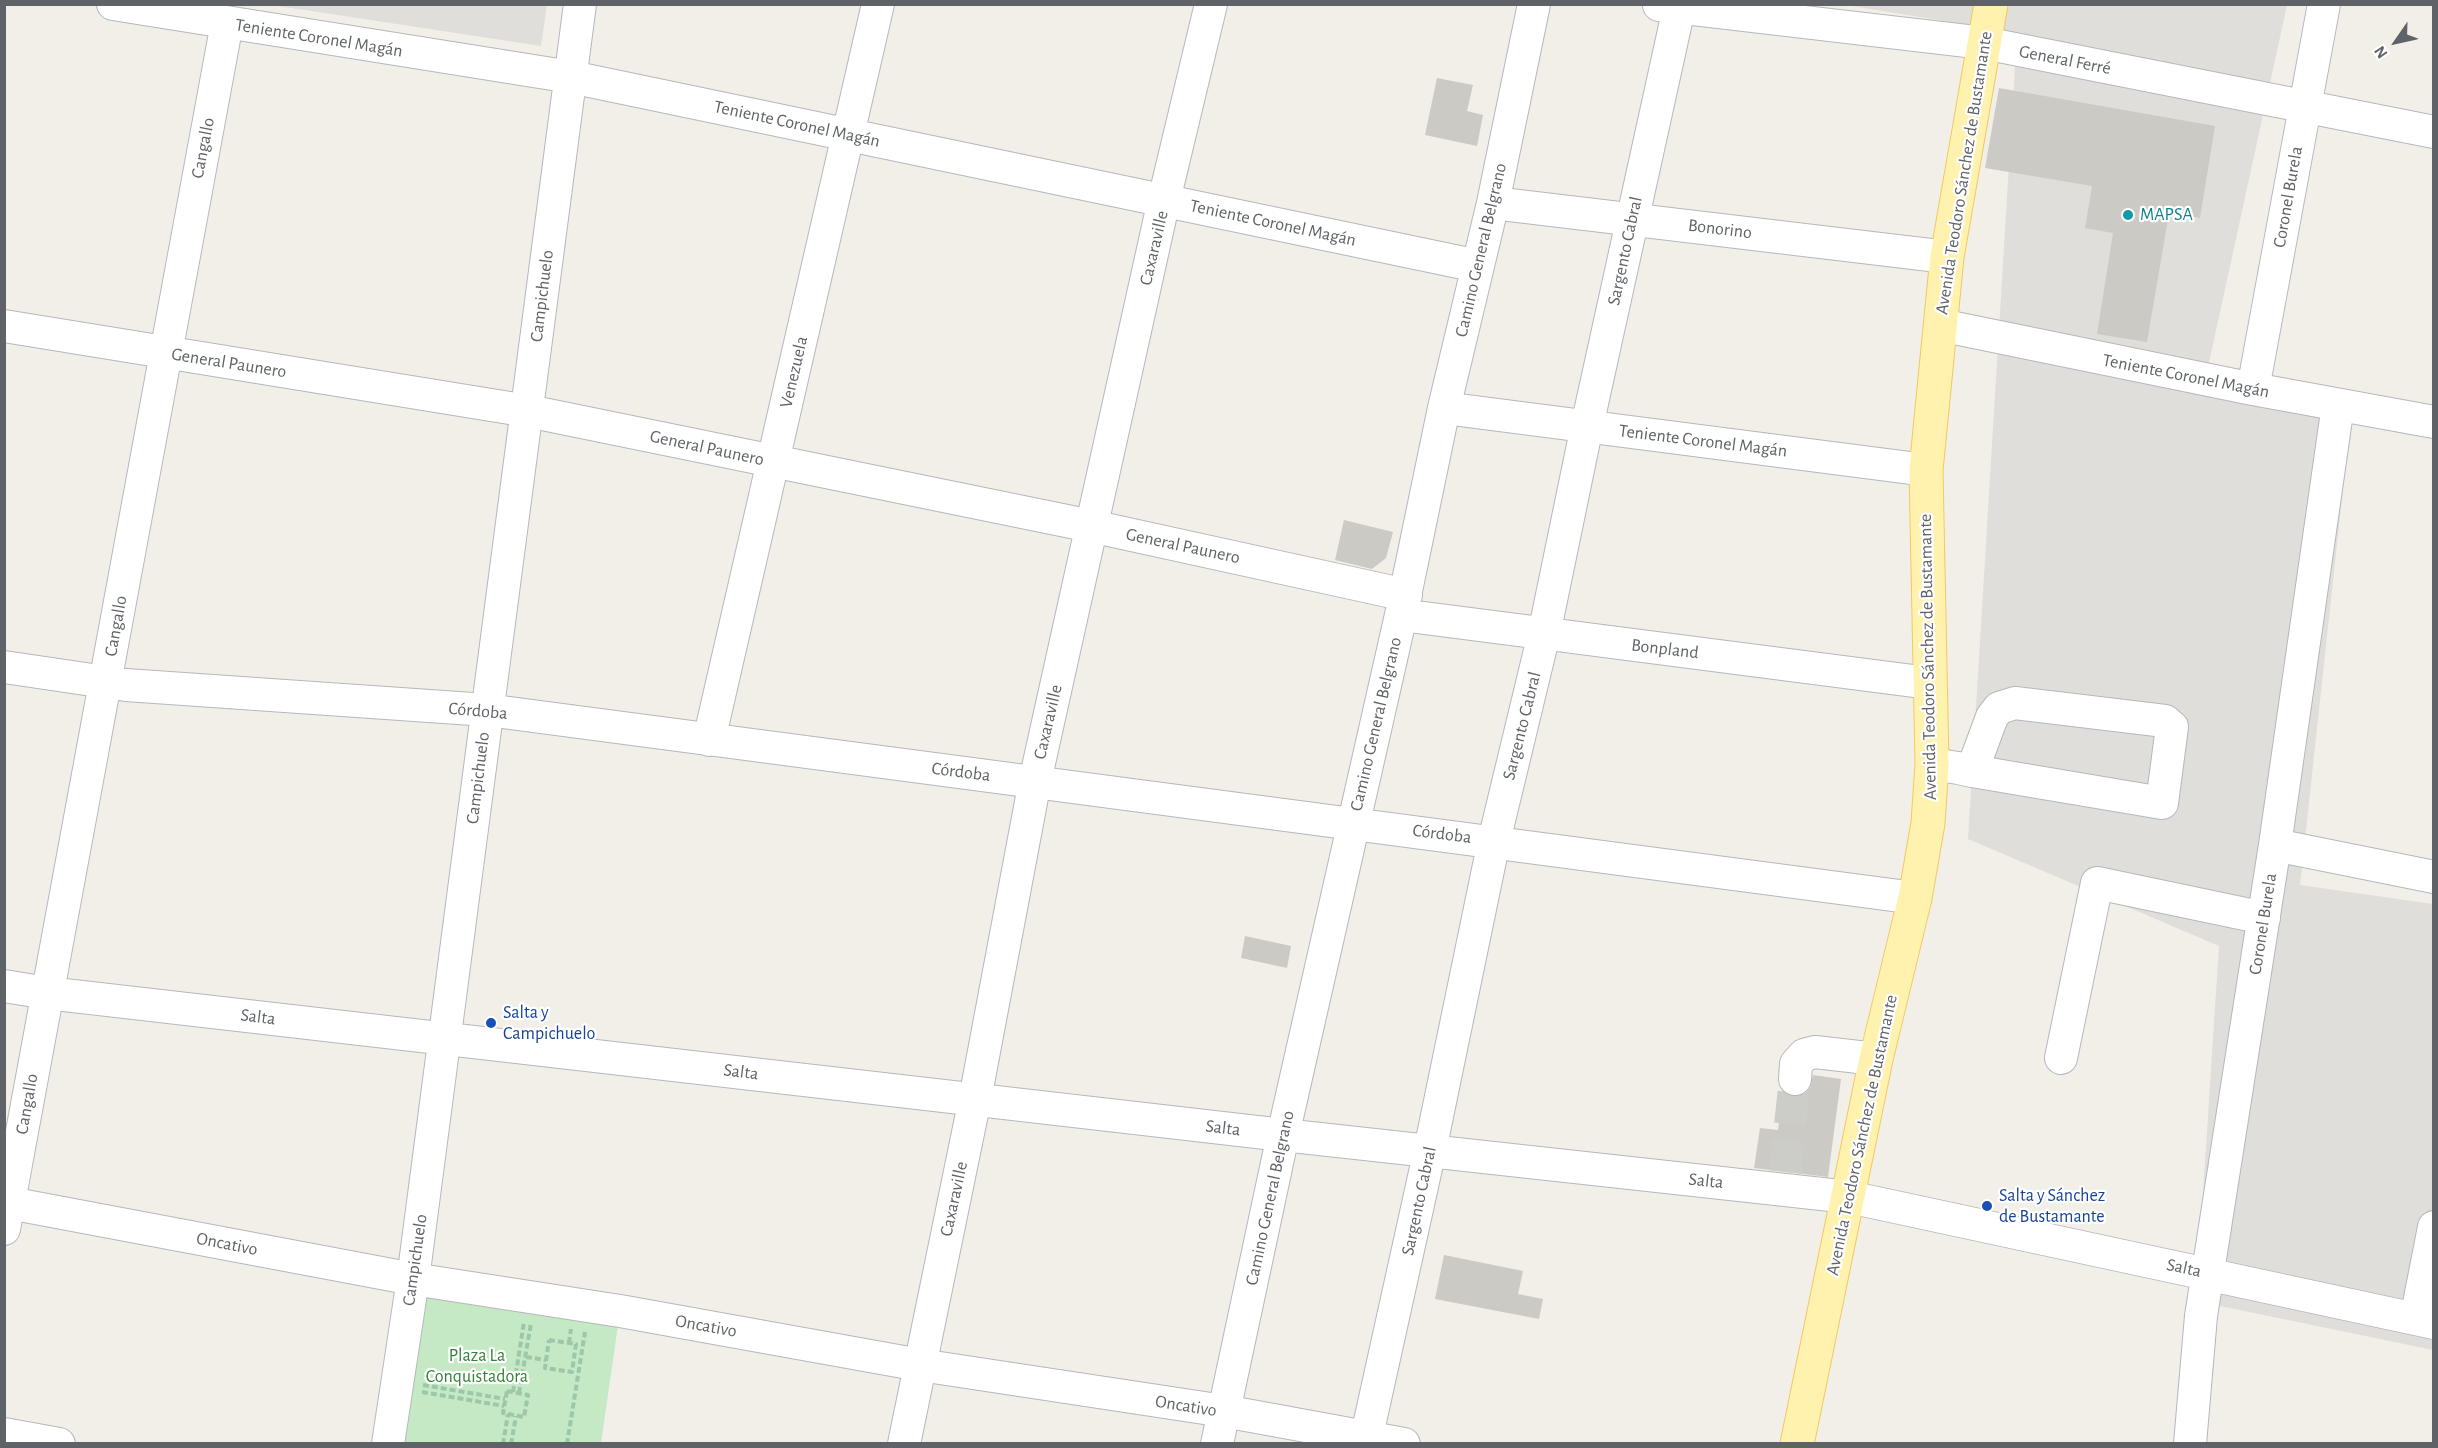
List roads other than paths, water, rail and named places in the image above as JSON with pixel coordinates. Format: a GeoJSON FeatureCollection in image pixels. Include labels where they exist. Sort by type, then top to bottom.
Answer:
{"type":"FeatureCollection","features":[{"type":"Feature","properties":{"kind":"main road","name":"Avenida Teodoro Sánchez de Bustamante"},"geometry":{"type":"LineString","coordinates":[[1797,1443],[1876,1059],[1915,898],[1928,823],[1932,764],[1926,470],[1947,257],[1991,4]]}},
{"type":"Feature","properties":{"kind":"street","name":"Teniente Coronel Magán"},"geometry":{"type":"LineString","coordinates":[[113,4],[571,77],[1478,266]]}},
{"type":"Feature","properties":{"kind":"street","name":"Campichuelo"},"geometry":{"type":"LineString","coordinates":[[388,1443],[413,1279],[580,4]]}},
{"type":"Feature","properties":{"kind":"street","name":"Venezuela"},"geometry":{"type":"LineString","coordinates":[[710,740],[878,4]]}},
{"type":"Feature","properties":{"kind":"street","name":"Caxaraville"},"geometry":{"type":"LineString","coordinates":[[904,1443],[975,1099],[1035,781],[1164,200],[1211,4]]}},
{"type":"Feature","properties":{"kind":"street","name":"Camino General Belgrano"},"geometry":{"type":"LineString","coordinates":[[1217,1443],[1283,1135],[1403,605],[1444,408],[1493,203],[1534,4]]}},
{"type":"Feature","properties":{"kind":"street","name":"Coronel Burela"},"geometry":{"type":"LineString","coordinates":[[2253,390],[2324,4]]}},
{"type":"Feature","properties":{"kind":"street","name":"General Ferré"},"geometry":{"type":"LineString","coordinates":[[1668,6],[1984,43],[2433,132]]}},
{"type":"Feature","properties":{"kind":"street","name":"Sargento Cabral"},"geometry":{"type":"LineString","coordinates":[[1366,1440],[1430,1150],[1494,841],[1545,634],[1631,218],[1668,6]]}},
{"type":"Feature","properties":{"kind":"street","name":"Cangallo"},"geometry":{"type":"LineString","coordinates":[[6,1211],[227,23]]}},
{"type":"Feature","properties":{"kind":"street","name":"Bonorino"},"geometry":{"type":"LineString","coordinates":[[1493,203],[1947,257]]}},
{"type":"Feature","properties":{"kind":"street","name":"Teniente Coronel Magán"},"geometry":{"type":"LineString","coordinates":[[1940,325],[2253,390],[2433,422]]}},
{"type":"Feature","properties":{"kind":"street","name":"General Paunero"},"geometry":{"type":"LineString","coordinates":[[4,326],[528,411],[1091,526],[1403,605]]}},
{"type":"Feature","properties":{"kind":"street","name":"Coronel Burela"},"geometry":{"type":"LineString","coordinates":[[2190,1443],[2201,1316],[2276,845],[2338,405]]}},
{"type":"Feature","properties":{"kind":"street","name":"Teniente Coronel Magán"},"geometry":{"type":"LineString","coordinates":[[1444,408],[1926,470]]}},
{"type":"Feature","properties":{"kind":"street","name":"Bonpland"},"geometry":{"type":"LineString","coordinates":[[1403,605],[1545,634],[1929,683]]}},
{"type":"Feature","properties":{"kind":"street","name":"Córdoba"},"geometry":{"type":"LineString","coordinates":[[4,667],[105,683],[487,710],[1915,898]]}},
{"type":"Feature","properties":{"kind":"street"},"geometry":{"type":"LineString","coordinates":[[1932,764],[1972,771],[2162,803],[2172,727],[2165,721],[2014,703],[1999,708],[1992,717],[1972,771]]}},
{"type":"Feature","properties":{"kind":"street"},"geometry":{"type":"LineString","coordinates":[[2276,845],[2433,877]]}},
{"type":"Feature","properties":{"kind":"street"},"geometry":{"type":"LineString","coordinates":[[2061,1058],[2097,883],[2264,918]]}},
{"type":"Feature","properties":{"kind":"street","name":"Salta"},"geometry":{"type":"LineString","coordinates":[[4,986],[47,993],[1283,1135],[1784,1181],[2425,1321]]}},
{"type":"Feature","properties":{"kind":"street"},"geometry":{"type":"LineString","coordinates":[[1795,1079],[1796,1064],[1804,1055],[1815,1052],[1876,1059]]}},
{"type":"Feature","properties":{"kind":"street","name":"Oncativo"},"geometry":{"type":"LineString","coordinates":[[6,1211],[620,1311],[920,1365],[1224,1412],[1366,1440],[1404,1443]]}},
{"type":"Feature","properties":{"kind":"street"},"geometry":{"type":"LineString","coordinates":[[2425,1321],[2433,1227]]}},
{"type":"Feature","properties":{"kind":"street"},"geometry":{"type":"LineString","coordinates":[[4,1434],[59,1443]]}},
{"type":"Feature","properties":{"kind":"tunnel"},"geometry":{"type":"LineString","coordinates":[[1785,1172],[1795,1079]]}},
{"type":"Feature","properties":{"kind":"place","name":"MAPSA"},"geometry":{"type":"Point","coordinates":[2128,215]}},
{"type":"Feature","properties":{"kind":"place","name":"Salta y Campichuelo"},"geometry":{"type":"Point","coordinates":[491,1023]}},
{"type":"Feature","properties":{"kind":"place","name":"Salta y Sánchez de Bustamante"},"geometry":{"type":"Point","coordinates":[1987,1206]}},
{"type":"Feature","properties":{"kind":"park label","name":"Plaza La Conquistadora"},"geometry":{"type":"Point","coordinates":[477,1366]}}]}
